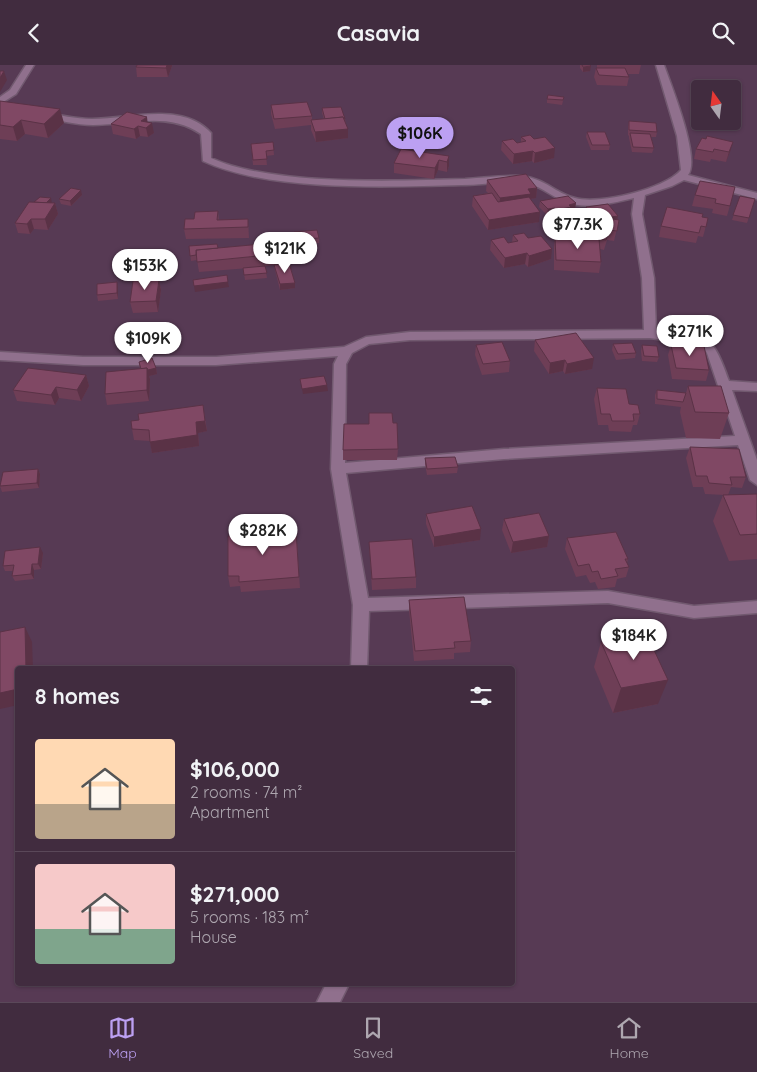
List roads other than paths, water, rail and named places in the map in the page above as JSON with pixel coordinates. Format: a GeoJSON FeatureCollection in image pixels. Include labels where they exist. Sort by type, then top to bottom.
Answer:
{"type":"FeatureCollection","features":[{"type":"Feature","properties":{"kind":"street"},"geometry":{"type":"LineString","coordinates":[[0,101],[13,91],[30,65]]}},
{"type":"Feature","properties":{"kind":"street"},"geometry":{"type":"LineString","coordinates":[[36,115],[92,122],[150,117],[183,121],[200,128],[206,133],[206,159],[213,165],[260,175],[329,181],[463,182],[518,179],[538,183],[564,198],[579,202],[640,195],[681,176],[686,170],[687,161],[660,65]]}},
{"type":"Feature","properties":{"kind":"street"},"geometry":{"type":"LineString","coordinates":[[681,176],[757,196]]}},
{"type":"Feature","properties":{"kind":"street"},"geometry":{"type":"LineString","coordinates":[[640,195],[637,215],[648,278],[650,334]]}},
{"type":"Feature","properties":{"kind":"street"},"geometry":{"type":"LineString","coordinates":[[0,356],[84,361],[207,361],[347,351],[366,341],[410,336],[650,334],[692,338],[705,342],[713,353],[757,480]]}},
{"type":"Feature","properties":{"kind":"street"},"geometry":{"type":"LineString","coordinates":[[347,351],[340,364],[338,469],[361,605],[359,666]]}},
{"type":"Feature","properties":{"kind":"street"},"geometry":{"type":"LineString","coordinates":[[725,385],[757,387]]}},
{"type":"Feature","properties":{"kind":"street"},"geometry":{"type":"LineString","coordinates":[[338,469],[504,454],[742,440]]}},
{"type":"Feature","properties":{"kind":"street"},"geometry":{"type":"LineString","coordinates":[[361,605],[608,597],[694,612],[757,607]]}},
{"type":"Feature","properties":{"kind":"street"},"geometry":{"type":"LineString","coordinates":[[328,1002],[337,986]]}}]}
